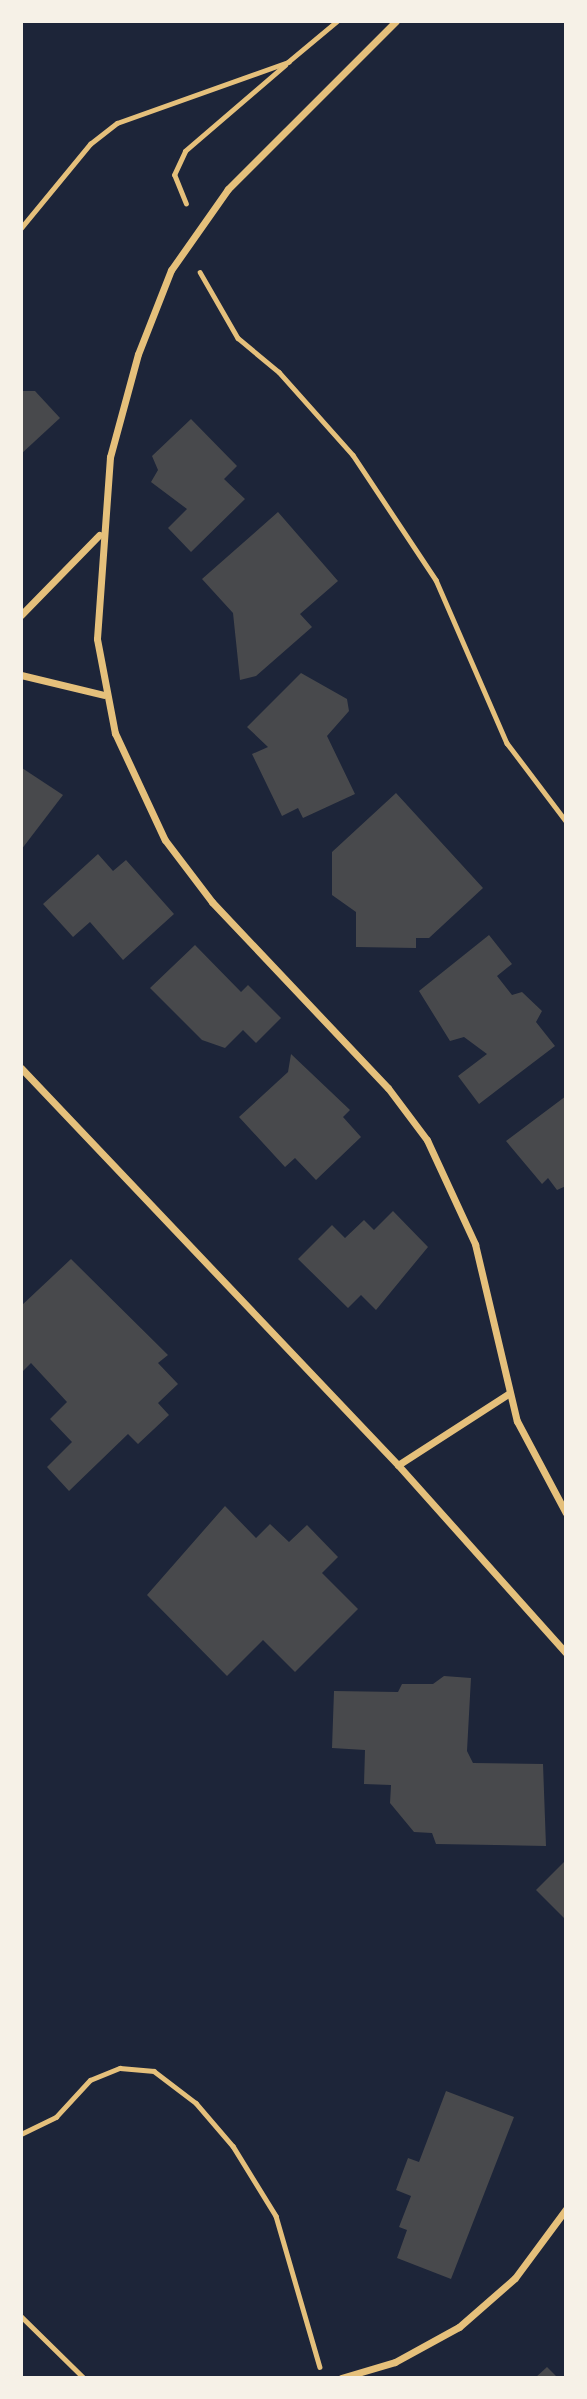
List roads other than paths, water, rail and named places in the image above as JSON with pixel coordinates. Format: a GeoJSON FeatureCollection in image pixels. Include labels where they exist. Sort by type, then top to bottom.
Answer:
{"type":"FeatureCollection","features":[{"type":"Feature","properties":{"kind":"street"},"geometry":{"type":"LineString","coordinates":[[396,21],[228,189],[171,270],[138,354],[110,457],[100,534],[97,639],[104,695],[145,806],[187,872],[388,1088],[427,1140],[475,1244],[508,1394],[530,1452],[566,1513]]}},
{"type":"Feature","properties":{"kind":"street"},"geometry":{"type":"LineString","coordinates":[[21,615],[100,534]]}},
{"type":"Feature","properties":{"kind":"street"},"geometry":{"type":"LineString","coordinates":[[21,675],[104,695]]}},
{"type":"Feature","properties":{"kind":"street"},"geometry":{"type":"LineString","coordinates":[[21,1068],[398,1465],[566,1653]]}},
{"type":"Feature","properties":{"kind":"street"},"geometry":{"type":"LineString","coordinates":[[398,1465],[508,1394]]}},
{"type":"Feature","properties":{"kind":"street"},"geometry":{"type":"LineString","coordinates":[[341,2378],[395,2362],[459,2327],[515,2278],[566,2208]]}}]}
